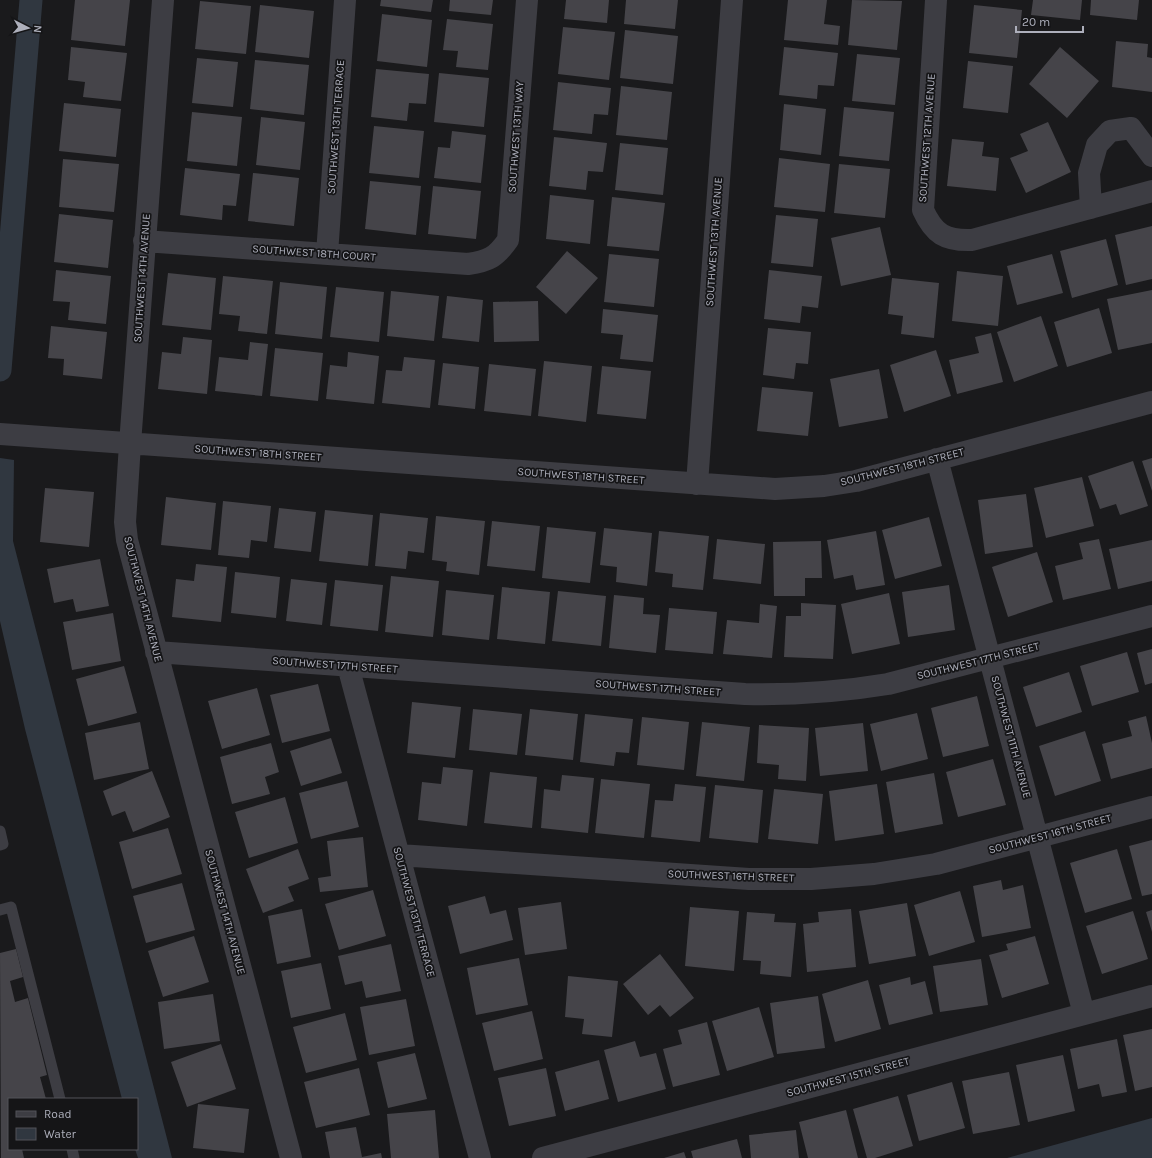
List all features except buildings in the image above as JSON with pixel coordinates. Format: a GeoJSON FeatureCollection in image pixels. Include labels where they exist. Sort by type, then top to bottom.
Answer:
{"type":"FeatureCollection","features":[{"type":"Feature","properties":{"kind":"street","name":"SOUTHWEST 14TH AVENUE"},"geometry":{"type":"LineString","coordinates":[[163,0],[144,241],[125,522],[127,540],[156,652],[291,1158]]}},
{"type":"Feature","properties":{"kind":"street","name":"SOUTHWEST 13TH TERRACE"},"geometry":{"type":"LineString","coordinates":[[327,254],[345,0]]}},
{"type":"Feature","properties":{"kind":"street","name":"SOUTHWEST 13TH WAY"},"geometry":{"type":"LineString","coordinates":[[484,262],[499,254],[508,240],[527,0]]}},
{"type":"Feature","properties":{"kind":"street","name":"SOUTHWEST 13TH AVENUE"},"geometry":{"type":"LineString","coordinates":[[697,484],[732,0]]}},
{"type":"Feature","properties":{"kind":"street","name":"SOUTHWEST 12TH AVENUE"},"geometry":{"type":"LineString","coordinates":[[936,0],[923,210],[930,225],[942,235],[957,241],[972,240],[1091,208]]}},
{"type":"Feature","properties":{"kind":"street"},"geometry":{"type":"LineString","coordinates":[[1152,156],[1131,128],[1110,131],[1097,145],[1089,173],[1091,208],[1152,191]]}},
{"type":"Feature","properties":{"kind":"street","name":"SOUTHWEST 18TH COURT"},"geometry":{"type":"LineString","coordinates":[[144,241],[468,264],[484,262]]}},
{"type":"Feature","properties":{"kind":"street","name":"SOUTHWEST 18TH STREET"},"geometry":{"type":"LineString","coordinates":[[0,434],[775,489],[824,486],[856,481],[1152,402]]}},
{"type":"Feature","properties":{"kind":"street","name":"SOUTHWEST 11TH AVENUE"},"geometry":{"type":"LineString","coordinates":[[937,459],[1084,1014]]}},
{"type":"Feature","properties":{"kind":"street","name":"SOUTHWEST 17TH STREET"},"geometry":{"type":"LineString","coordinates":[[156,652],[745,694],[786,695],[847,691],[888,684],[990,659],[1152,616]]}},
{"type":"Feature","properties":{"kind":"street","name":"SOUTHWEST 13TH TERRACE"},"geometry":{"type":"LineString","coordinates":[[348,666],[480,1158]]}},
{"type":"Feature","properties":{"kind":"street","name":"SOUTHWEST 16TH STREET"},"geometry":{"type":"LineString","coordinates":[[399,855],[749,879],[811,879],[874,874],[936,864],[1152,807]]}},
{"type":"Feature","properties":{"kind":"street","name":"SOUTHWEST 15TH STREET"},"geometry":{"type":"LineString","coordinates":[[543,1158],[1152,996]]}},
{"type":"Feature","properties":{"kind":"lane"},"geometry":{"type":"LineString","coordinates":[[0,831],[3,844],[0,845]]}},
{"type":"Feature","properties":{"kind":"lane"},"geometry":{"type":"LineString","coordinates":[[0,910],[11,907],[60,1098]]}},
{"type":"Feature","properties":{"kind":"water"},"geometry":{"type":"Polygon","coordinates":[[[0,458],[14,460],[13,541],[172,1158],[138,1158],[135,1150],[138,1150],[138,1098],[122,1098],[25,729],[0,621],[0,458]]]}},
{"type":"Feature","properties":{"kind":"water"},"geometry":{"type":"Polygon","coordinates":[[[1152,1118],[1152,1158],[1007,1158],[1152,1118]]]}},
{"type":"Feature","properties":{"kind":"waterway"},"geometry":{"type":"LineString","coordinates":[[0,370],[31,0]]}}]}
